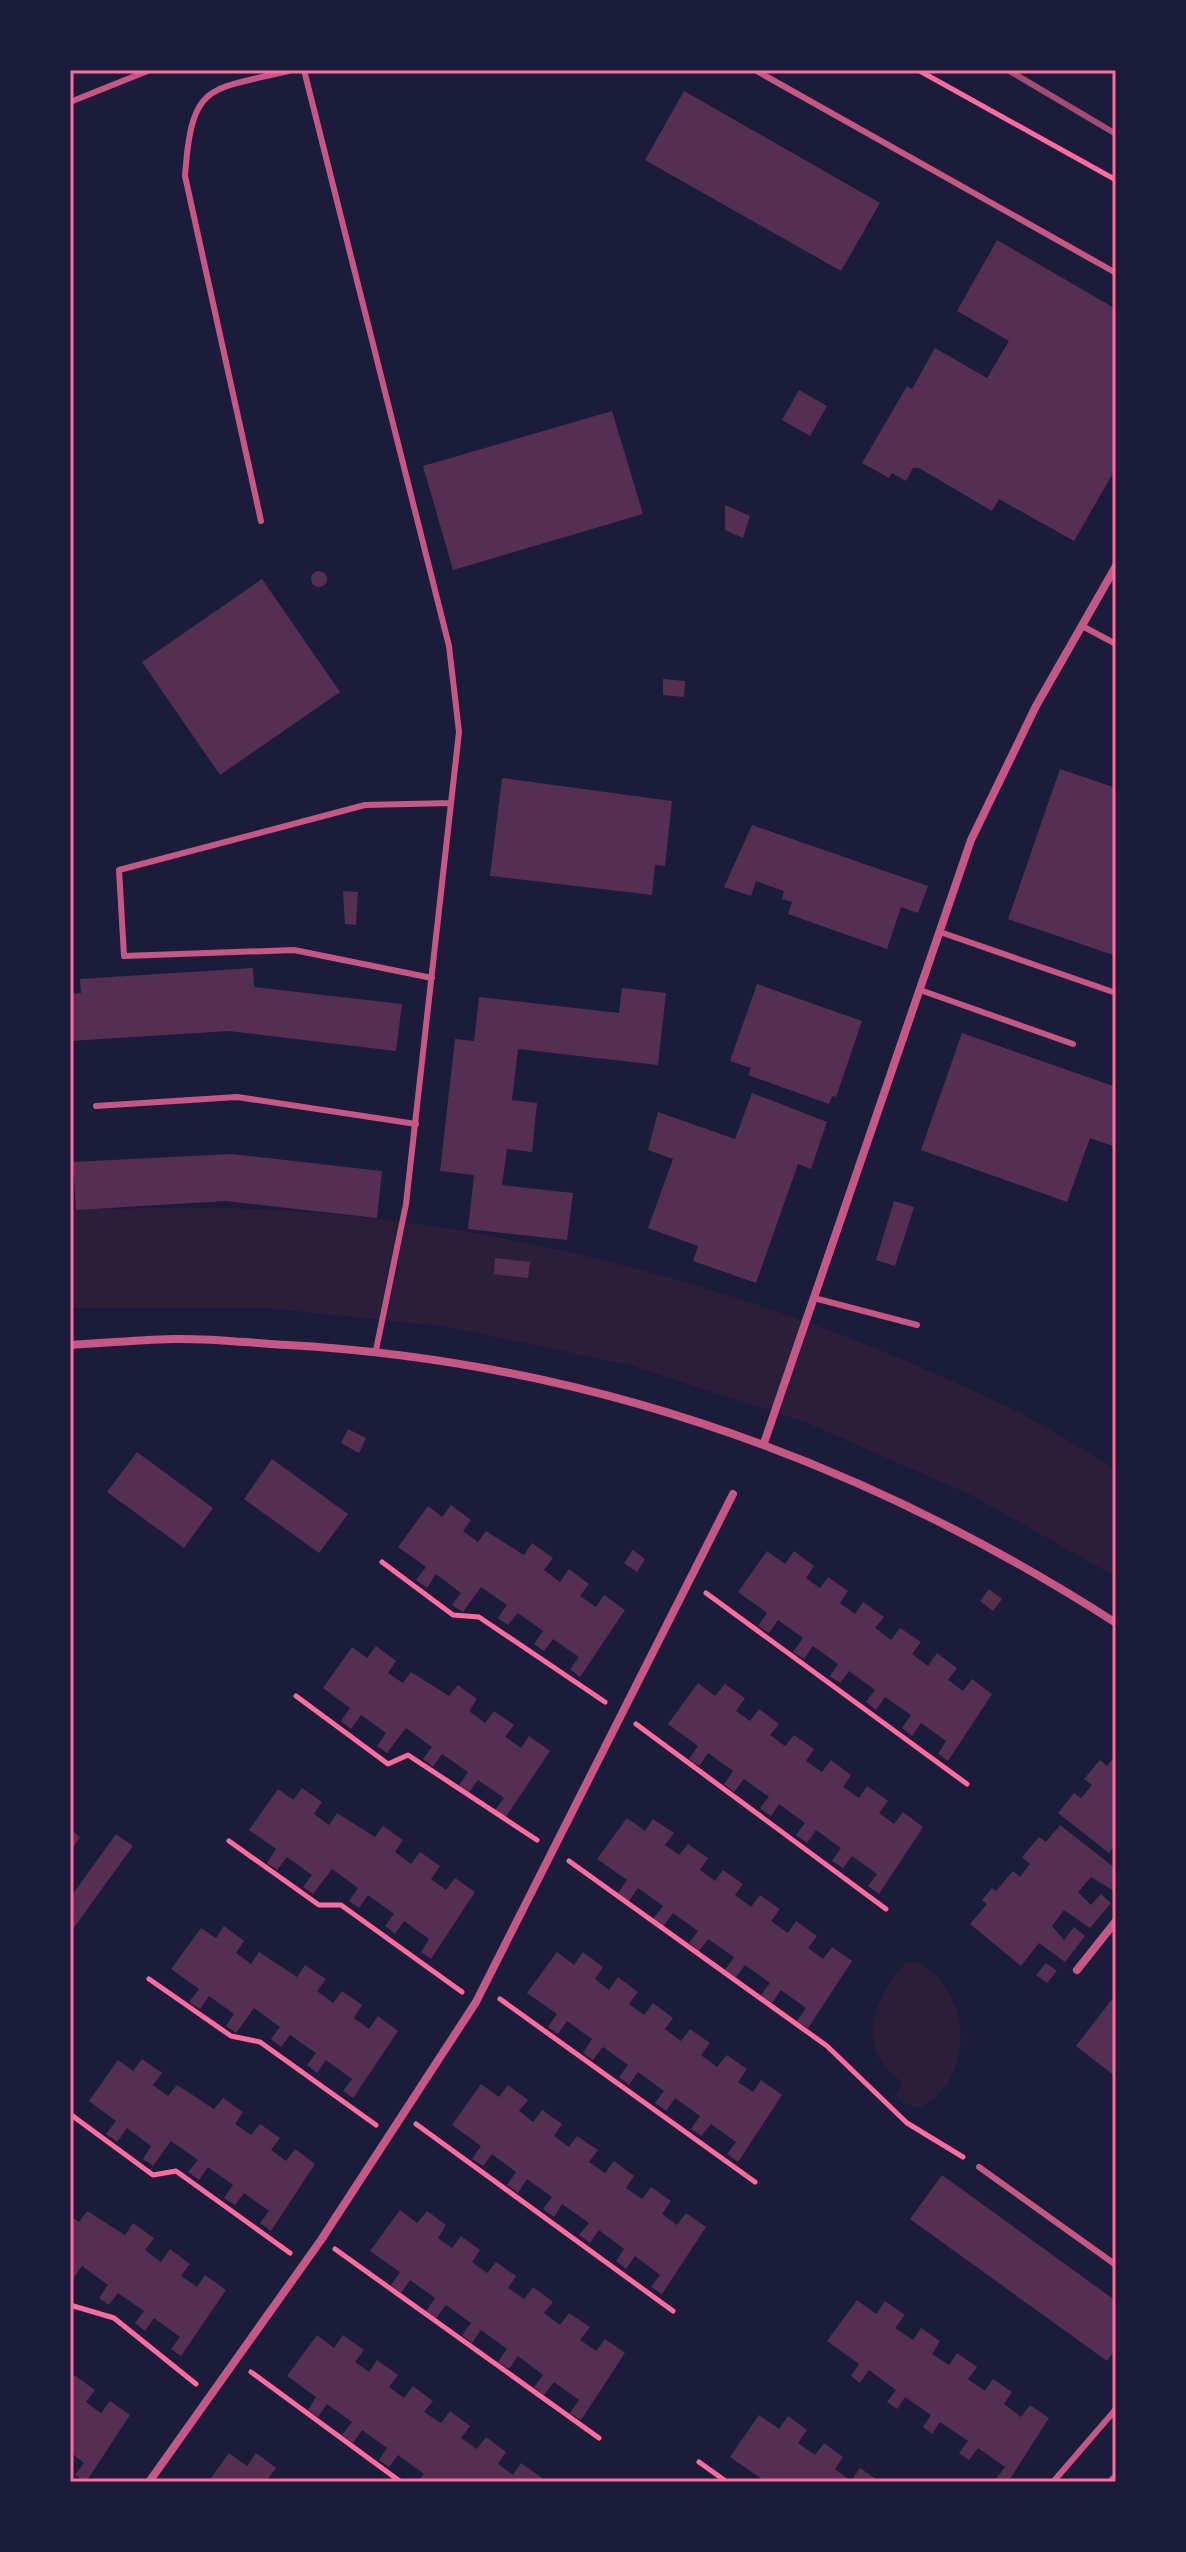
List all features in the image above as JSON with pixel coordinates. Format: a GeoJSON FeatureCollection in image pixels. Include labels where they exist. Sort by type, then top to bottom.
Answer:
{"type":"FeatureCollection","features":[{"type":"Feature","properties":{"kind":"street"},"geometry":{"type":"LineString","coordinates":[[764,1443],[971,840],[1036,706],[1116,566]]}},
{"type":"Feature","properties":{"kind":"street"},"geometry":{"type":"LineString","coordinates":[[70,1345],[176,1339],[376,1350],[573,1385],[764,1443],[901,1501],[1033,1570],[1116,1623]]}},
{"type":"Feature","properties":{"kind":"street"},"geometry":{"type":"LineString","coordinates":[[149,2482],[321,2240],[476,2002],[733,1494]]}},
{"type":"Feature","properties":{"kind":"street"},"geometry":{"type":"LineString","coordinates":[[1077,1970],[1116,1921]]}},
{"type":"Feature","properties":{"kind":"lane"},"geometry":{"type":"LineString","coordinates":[[70,102],[150,70]]}},
{"type":"Feature","properties":{"kind":"lane"},"geometry":{"type":"LineString","coordinates":[[261,521],[185,176],[188,135],[196,108],[215,89],[292,70]]}},
{"type":"Feature","properties":{"kind":"lane"},"geometry":{"type":"LineString","coordinates":[[304,70],[449,646],[459,732],[406,1204],[376,1350]]}},
{"type":"Feature","properties":{"kind":"lane"},"geometry":{"type":"LineString","coordinates":[[755,70],[1116,273]]}},
{"type":"Feature","properties":{"kind":"lane"},"geometry":{"type":"LineString","coordinates":[[1082,626],[1116,644]]}},
{"type":"Feature","properties":{"kind":"lane"},"geometry":{"type":"LineString","coordinates":[[432,978],[294,950],[124,956],[119,870],[365,805],[451,803]]}},
{"type":"Feature","properties":{"kind":"lane"},"geometry":{"type":"LineString","coordinates":[[940,932],[1116,993]]}},
{"type":"Feature","properties":{"kind":"lane"},"geometry":{"type":"LineString","coordinates":[[920,990],[1073,1044]]}},
{"type":"Feature","properties":{"kind":"lane"},"geometry":{"type":"LineString","coordinates":[[96,1106],[237,1097],[416,1124]]}},
{"type":"Feature","properties":{"kind":"lane"},"geometry":{"type":"LineString","coordinates":[[814,1298],[917,1325]]}},
{"type":"Feature","properties":{"kind":"lane"},"geometry":{"type":"LineString","coordinates":[[979,2167],[1116,2265]]}},
{"type":"Feature","properties":{"kind":"lane"},"geometry":{"type":"LineString","coordinates":[[1053,2482],[1116,2409]]}},
{"type":"Feature","properties":{"kind":"path"},"geometry":{"type":"LineString","coordinates":[[918,70],[1116,180]]}},
{"type":"Feature","properties":{"kind":"path"},"geometry":{"type":"LineString","coordinates":[[382,1562],[453,1615],[479,1617],[621,1713],[886,1909]]}},
{"type":"Feature","properties":{"kind":"path"},"geometry":{"type":"LineString","coordinates":[[689,1581],[967,1784]]}},
{"type":"Feature","properties":{"kind":"path"},"geometry":{"type":"LineString","coordinates":[[296,1696],[388,1764],[408,1755],[552,1849],[827,2046],[907,2123],[979,2167]]}},
{"type":"Feature","properties":{"kind":"path"},"geometry":{"type":"LineString","coordinates":[[229,1841],[319,1905],[341,1905],[476,2002]]}},
{"type":"Feature","properties":{"kind":"path"},"geometry":{"type":"LineString","coordinates":[[149,1979],[231,2036],[260,2042],[389,2134]]}},
{"type":"Feature","properties":{"kind":"path"},"geometry":{"type":"LineString","coordinates":[[483,1986],[755,2182]]}},
{"type":"Feature","properties":{"kind":"path"},"geometry":{"type":"LineString","coordinates":[[70,2114],[153,2175],[176,2171],[304,2263]]}},
{"type":"Feature","properties":{"kind":"path"},"geometry":{"type":"LineString","coordinates":[[403,2114],[673,2311]]}},
{"type":"Feature","properties":{"kind":"path"},"geometry":{"type":"LineString","coordinates":[[321,2240],[599,2438]]}},
{"type":"Feature","properties":{"kind":"path"},"geometry":{"type":"LineString","coordinates":[[70,2305],[114,2318],[210,2395]]}},
{"type":"Feature","properties":{"kind":"path"},"geometry":{"type":"LineString","coordinates":[[237,2362],[401,2482]]}},
{"type":"Feature","properties":{"kind":"path"},"geometry":{"type":"LineString","coordinates":[[699,2462],[727,2482]]}},
{"type":"Feature","properties":{"kind":"shaded area"},"geometry":{"type":"Polygon","coordinates":[[[70,1209],[257,1209],[354,1216],[451,1229],[547,1247],[642,1270],[827,1330],[918,1366],[1006,1406],[1116,1469],[1116,1577],[973,1496],[805,1422],[629,1365],[449,1327],[266,1308],[70,1308],[70,1209]]]}},
{"type":"Feature","properties":{"kind":"shaded area"},"geometry":{"type":"Polygon","coordinates":[[[918,1962],[936,1975],[949,1993],[961,2035],[959,2057],[951,2077],[938,2095],[920,2108],[903,2103],[896,2095],[902,2082],[877,2054],[873,2039],[873,2024],[884,1993],[905,1963],[918,1962]]]}},
{"type":"Feature","properties":{"kind":"building"},"geometry":{"type":"Polygon","coordinates":[[[684,91],[880,203],[841,271],[645,160],[684,91]]]}},
{"type":"Feature","properties":{"kind":"building"},"geometry":{"type":"Polygon","coordinates":[[[997,240],[1116,309],[1116,468],[1074,541],[999,499],[992,511],[919,468],[913,468],[906,481],[892,473],[889,478],[862,463],[907,386],[912,389],[935,348],[987,378],[1009,341],[957,311],[997,240]]]}},
{"type":"Feature","properties":{"kind":"building"},"geometry":{"type":"Polygon","coordinates":[[[799,390],[827,406],[810,436],[782,420],[799,390]]]}},
{"type":"Feature","properties":{"kind":"building"},"geometry":{"type":"Polygon","coordinates":[[[612,411],[643,514],[453,570],[423,466],[612,411]]]}},
{"type":"Feature","properties":{"kind":"building"},"geometry":{"type":"Polygon","coordinates":[[[725,505],[750,516],[743,538],[725,530],[725,505]]]}},
{"type":"Feature","properties":{"kind":"building"},"geometry":{"type":"Polygon","coordinates":[[[316,571],[322,571],[327,579],[325,585],[316,587],[311,582],[311,576],[316,571]]]}},
{"type":"Feature","properties":{"kind":"building"},"geometry":{"type":"Polygon","coordinates":[[[262,579],[340,692],[220,775],[142,662],[262,579]]]}},
{"type":"Feature","properties":{"kind":"building"},"geometry":{"type":"Polygon","coordinates":[[[663,679],[685,681],[684,697],[663,695],[663,679]]]}},
{"type":"Feature","properties":{"kind":"building"},"geometry":{"type":"Polygon","coordinates":[[[1060,769],[1116,788],[1116,956],[1008,919],[1060,769]]]}},
{"type":"Feature","properties":{"kind":"building"},"geometry":{"type":"Polygon","coordinates":[[[502,778],[672,801],[665,866],[655,865],[652,895],[490,876],[502,778]]]}},
{"type":"Feature","properties":{"kind":"building"},"geometry":{"type":"Polygon","coordinates":[[[752,825],[928,886],[918,913],[901,907],[887,949],[788,914],[792,902],[782,899],[784,891],[756,881],[751,896],[724,887],[752,825]]]}},
{"type":"Feature","properties":{"kind":"building"},"geometry":{"type":"Polygon","coordinates":[[[343,891],[358,892],[356,925],[345,924],[343,891]]]}},
{"type":"Feature","properties":{"kind":"building"},"geometry":{"type":"Polygon","coordinates":[[[253,968],[254,987],[402,1004],[396,1051],[229,1031],[70,1041],[70,994],[81,993],[80,979],[253,968]]]}},
{"type":"Feature","properties":{"kind":"building"},"geometry":{"type":"Polygon","coordinates":[[[757,984],[862,1021],[836,1097],[832,1096],[829,1104],[748,1075],[751,1068],[730,1061],[757,984]]]}},
{"type":"Feature","properties":{"kind":"building"},"geometry":{"type":"Polygon","coordinates":[[[622,988],[666,993],[658,1065],[518,1049],[512,1100],[537,1103],[532,1152],[507,1149],[502,1185],[573,1193],[567,1240],[468,1229],[474,1175],[440,1171],[455,1039],[474,1041],[479,997],[619,1013],[622,988]]]}},
{"type":"Feature","properties":{"kind":"building"},"geometry":{"type":"Polygon","coordinates":[[[962,1033],[1116,1087],[1116,1147],[1090,1138],[1067,1202],[921,1150],[962,1033]]]}},
{"type":"Feature","properties":{"kind":"building"},"geometry":{"type":"Polygon","coordinates":[[[752,1093],[827,1122],[811,1169],[798,1164],[756,1283],[693,1261],[698,1246],[648,1228],[673,1159],[648,1150],[658,1112],[735,1139],[752,1093]]]}},
{"type":"Feature","properties":{"kind":"building"},"geometry":{"type":"Polygon","coordinates":[[[231,1154],[382,1171],[377,1218],[226,1201],[76,1210],[73,1162],[231,1154]]]}},
{"type":"Feature","properties":{"kind":"building"},"geometry":{"type":"Polygon","coordinates":[[[894,1201],[914,1207],[895,1266],[876,1260],[894,1201]]]}},
{"type":"Feature","properties":{"kind":"building"},"geometry":{"type":"Polygon","coordinates":[[[495,1258],[530,1262],[528,1278],[494,1274],[495,1258]]]}},
{"type":"Feature","properties":{"kind":"building"},"geometry":{"type":"Polygon","coordinates":[[[348,1429],[366,1438],[359,1453],[341,1443],[348,1429]]]}},
{"type":"Feature","properties":{"kind":"building"},"geometry":{"type":"Polygon","coordinates":[[[137,1452],[213,1508],[184,1548],[107,1492],[137,1452]]]}},
{"type":"Feature","properties":{"kind":"building"},"geometry":{"type":"Polygon","coordinates":[[[272,1459],[348,1514],[319,1553],[244,1499],[272,1459]]]}},
{"type":"Feature","properties":{"kind":"building"},"geometry":{"type":"Polygon","coordinates":[[[451,1505],[471,1520],[463,1531],[478,1542],[486,1531],[524,1555],[532,1543],[553,1558],[544,1570],[560,1582],[569,1569],[589,1584],[580,1596],[596,1607],[604,1595],[625,1610],[580,1677],[570,1669],[579,1657],[553,1639],[544,1651],[534,1644],[543,1631],[518,1613],[508,1625],[498,1618],[507,1605],[481,1587],[463,1612],[452,1605],[461,1593],[436,1574],[427,1588],[416,1580],[426,1567],[398,1547],[428,1506],[442,1517],[451,1505]]]}},
{"type":"Feature","properties":{"kind":"building"},"geometry":{"type":"Polygon","coordinates":[[[633,1550],[645,1559],[637,1572],[624,1563],[633,1550]]]}},
{"type":"Feature","properties":{"kind":"building"},"geometry":{"type":"Polygon","coordinates":[[[767,1551],[785,1564],[794,1551],[814,1566],[806,1578],[820,1588],[828,1577],[848,1591],[840,1603],[855,1614],[863,1602],[884,1617],[875,1628],[891,1640],[900,1628],[921,1642],[912,1654],[928,1666],[937,1653],[957,1668],[948,1680],[963,1691],[972,1679],[992,1694],[948,1761],[938,1754],[946,1741],[921,1723],[912,1736],[902,1728],[911,1715],[885,1697],[876,1710],[866,1702],[875,1690],[849,1671],[840,1683],[830,1676],[838,1664],[813,1646],[804,1659],[793,1652],[803,1638],[778,1620],[769,1633],[758,1626],[767,1613],[738,1592],[767,1551]]]}},
{"type":"Feature","properties":{"kind":"building"},"geometry":{"type":"Polygon","coordinates":[[[989,1589],[1002,1599],[993,1611],[980,1601],[989,1589]]]}},
{"type":"Feature","properties":{"kind":"building"},"geometry":{"type":"Polygon","coordinates":[[[376,1646],[396,1661],[388,1673],[403,1683],[411,1672],[449,1696],[458,1685],[477,1699],[469,1711],[485,1723],[494,1711],[514,1725],[505,1737],[521,1748],[529,1736],[550,1751],[505,1818],[495,1810],[504,1798],[478,1780],[469,1792],[459,1785],[468,1772],[442,1754],[433,1767],[423,1759],[432,1747],[406,1728],[387,1753],[377,1746],[386,1733],[361,1715],[351,1729],[341,1721],[350,1708],[323,1688],[352,1647],[367,1658],[376,1646]]]}},
{"type":"Feature","properties":{"kind":"building"},"geometry":{"type":"Polygon","coordinates":[[[698,1683],[715,1696],[725,1684],[745,1698],[736,1711],[750,1721],[759,1709],[779,1724],[770,1735],[785,1746],[794,1735],[814,1749],[806,1761],[822,1772],[831,1760],[851,1775],[843,1787],[859,1798],[867,1786],[888,1801],[879,1813],[894,1824],[903,1812],[923,1827],[879,1894],[868,1886],[877,1874],[852,1856],[843,1868],[832,1861],[841,1848],[816,1830],[807,1843],[796,1835],[805,1823],[779,1804],[771,1816],[760,1808],[769,1797],[744,1779],[734,1792],[724,1784],[733,1771],[708,1753],[699,1766],[689,1759],[698,1746],[668,1724],[698,1683]]]}},
{"type":"Feature","properties":{"kind":"building"},"geometry":{"type":"Polygon","coordinates":[[[1116,1754],[1116,1844],[1109,1853],[1058,1813],[1074,1793],[1081,1798],[1092,1785],[1084,1779],[1100,1760],[1107,1766],[1116,1754]]]}},
{"type":"Feature","properties":{"kind":"building"},"geometry":{"type":"Polygon","coordinates":[[[302,1788],[322,1802],[314,1814],[329,1825],[337,1813],[375,1837],[383,1826],[403,1840],[395,1852],[411,1864],[420,1852],[440,1866],[431,1879],[446,1890],[455,1878],[475,1892],[431,1959],[421,1952],[429,1939],[404,1921],[395,1934],[385,1926],[394,1914],[368,1895],[359,1908],[349,1901],[358,1888],[332,1869],[313,1894],[303,1887],[312,1875],[287,1857],[277,1870],[267,1863],[276,1849],[249,1830],[278,1789],[293,1800],[302,1788]]]}},
{"type":"Feature","properties":{"kind":"building"},"geometry":{"type":"Polygon","coordinates":[[[627,1818],[645,1831],[653,1819],[674,1833],[665,1845],[679,1855],[688,1844],[708,1858],[700,1870],[715,1881],[723,1870],[743,1884],[735,1895],[751,1907],[760,1895],[780,1909],[771,1921],[788,1933],[796,1921],[817,1936],[808,1948],[823,1959],[832,1947],[852,1961],[808,2028],[797,2021],[806,2008],[781,1990],[772,2003],[761,1995],[770,1983],[745,1965],[736,1977],[725,1970],[734,1957],[708,1939],[699,1951],[689,1943],[698,1931],[673,1913],[663,1927],[653,1919],[663,1906],[638,1888],[629,1901],[618,1893],[627,1880],[597,1859],[627,1818]]]}},
{"type":"Feature","properties":{"kind":"building"},"geometry":{"type":"Polygon","coordinates":[[[1060,1825],[1116,1869],[1116,1892],[1091,1877],[1078,1892],[1091,1905],[1101,1894],[1111,1903],[1090,1928],[1064,1910],[1052,1926],[1064,1940],[1074,1927],[1085,1936],[1065,1962],[1039,1943],[1021,1966],[970,1924],[987,1904],[982,1900],[992,1888],[996,1891],[1013,1871],[1020,1877],[1030,1864],[1022,1857],[1039,1837],[1046,1842],[1060,1825]]]}},
{"type":"Feature","properties":{"kind":"building"},"geometry":{"type":"Polygon","coordinates":[[[70,1829],[80,1837],[70,1851],[70,1829]]]}},
{"type":"Feature","properties":{"kind":"building"},"geometry":{"type":"Polygon","coordinates":[[[116,1834],[133,1846],[70,1933],[70,1898],[116,1834]]]}},
{"type":"Feature","properties":{"kind":"building"},"geometry":{"type":"Polygon","coordinates":[[[224,1926],[244,1941],[236,1953],[251,1964],[259,1952],[297,1977],[305,1965],[326,1979],[317,1991],[333,2003],[342,1991],[362,2005],[354,2018],[369,2029],[378,2016],[398,2031],[353,2098],[343,2091],[352,2079],[326,2060],[317,2073],[307,2065],[316,2053],[290,2035],[281,2047],[271,2039],[280,2027],[254,2008],[236,2033],[226,2026],[234,2014],[209,1996],[200,2009],[189,2002],[199,1989],[171,1969],[201,1928],[216,1938],[224,1926]]]}},
{"type":"Feature","properties":{"kind":"building"},"geometry":{"type":"Polygon","coordinates":[[[557,1952],[574,1965],[583,1952],[603,1967],[595,1979],[609,1990],[618,1977],[638,1992],[629,2004],[644,2015],[653,2003],[673,2018],[665,2029],[681,2041],[690,2029],[710,2043],[701,2055],[717,2067],[727,2055],[747,2069],[738,2082],[753,2092],[761,2080],[782,2095],[738,2162],[727,2154],[736,2142],[711,2124],[701,2136],[691,2129],[700,2116],[675,2098],[666,2111],[655,2103],[664,2091],[638,2072],[629,2085],[619,2077],[628,2065],[603,2047],[593,2060],[583,2053],[592,2039],[567,2021],[558,2034],[548,2027],[557,2014],[527,1993],[557,1952]]]}},
{"type":"Feature","properties":{"kind":"building"},"geometry":{"type":"Polygon","coordinates":[[[1046,1963],[1057,1971],[1047,1983],[1036,1975],[1046,1963]]]}},
{"type":"Feature","properties":{"kind":"building"},"geometry":{"type":"Polygon","coordinates":[[[1116,1994],[1116,2077],[1076,2046],[1116,1994]]]}},
{"type":"Feature","properties":{"kind":"building"},"geometry":{"type":"Polygon","coordinates":[[[142,2059],[162,2073],[153,2085],[168,2096],[177,2085],[214,2109],[223,2098],[243,2112],[235,2124],[251,2135],[260,2124],[280,2138],[271,2150],[286,2161],[295,2149],[315,2164],[271,2231],[260,2223],[269,2211],[244,2193],[235,2205],[224,2198],[233,2185],[208,2167],[199,2180],[188,2172],[198,2160],[171,2141],[153,2166],[143,2159],[151,2146],[127,2128],[117,2142],[106,2134],[116,2121],[89,2101],[118,2060],[133,2071],[142,2059]]]}},
{"type":"Feature","properties":{"kind":"building"},"geometry":{"type":"Polygon","coordinates":[[[481,2084],[499,2097],[508,2085],[528,2100],[519,2111],[533,2122],[542,2110],[562,2124],[554,2136],[569,2147],[577,2136],[598,2150],[589,2162],[605,2173],[614,2161],[634,2176],[626,2188],[642,2199],[651,2187],[671,2201],[662,2214],[677,2225],[686,2213],[706,2227],[662,2294],[651,2287],[660,2275],[635,2256],[626,2269],[616,2261],[624,2249],[599,2230],[590,2243],[579,2235],[589,2223],[562,2204],[554,2217],[543,2209],[552,2197],[527,2179],[518,2193],[507,2185],[516,2172],[492,2154],[483,2166],[472,2159],[481,2146],[452,2125],[481,2084]]]}},
{"type":"Feature","properties":{"kind":"building"},"geometry":{"type":"Polygon","coordinates":[[[942,2175],[1116,2301],[1116,2349],[1107,2361],[910,2219],[942,2175]]]}},
{"type":"Feature","properties":{"kind":"building"},"geometry":{"type":"Polygon","coordinates":[[[400,2210],[417,2223],[427,2211],[446,2225],[438,2238],[452,2248],[461,2236],[480,2250],[472,2262],[487,2273],[496,2262],[516,2276],[508,2288],[524,2299],[533,2287],[553,2302],[544,2313],[560,2325],[569,2313],[590,2327],[580,2340],[596,2351],[605,2339],[625,2353],[581,2420],[570,2413],[579,2400],[554,2382],[544,2395],[534,2387],[543,2375],[518,2356],[509,2369],[498,2362],[507,2349],[481,2330],[472,2343],[462,2335],[471,2323],[446,2305],[436,2318],[426,2311],[435,2298],[410,2280],[401,2293],[391,2285],[400,2272],[370,2251],[400,2210]]]}},
{"type":"Feature","properties":{"kind":"building"},"geometry":{"type":"Polygon","coordinates":[[[87,2211],[125,2235],[133,2223],[154,2238],[145,2250],[161,2262],[170,2249],[190,2264],[181,2276],[197,2287],[205,2275],[226,2290],[181,2356],[171,2349],[180,2337],[154,2318],[145,2331],[135,2323],[144,2311],[118,2293],[109,2305],[99,2298],[108,2285],[82,2266],[70,2283],[70,2216],[79,2222],[87,2211]]]}},
{"type":"Feature","properties":{"kind":"building"},"geometry":{"type":"Polygon","coordinates":[[[857,2300],[876,2314],[885,2301],[905,2315],[895,2328],[913,2340],[921,2328],[940,2341],[932,2354],[949,2365],[957,2353],[977,2367],[968,2379],[985,2391],[993,2379],[1012,2392],[1004,2404],[1021,2417],[1030,2405],[1049,2418],[1008,2482],[995,2480],[1005,2467],[978,2448],[969,2460],[959,2453],[968,2441],[940,2422],[932,2434],[923,2427],[931,2415],[905,2397],[897,2409],[887,2402],[896,2390],[869,2370],[860,2383],[851,2376],[859,2364],[827,2341],[857,2300]]]}},
{"type":"Feature","properties":{"kind":"building"},"geometry":{"type":"Polygon","coordinates":[[[317,2335],[334,2348],[343,2335],[364,2350],[355,2362],[369,2372],[377,2360],[398,2375],[389,2387],[404,2398],[413,2386],[433,2401],[424,2412],[441,2423],[450,2411],[470,2426],[461,2438],[477,2449],[486,2437],[506,2452],[498,2464],[513,2475],[521,2463],[542,2478],[539,2482],[418,2482],[424,2474],[398,2455],[389,2467],[379,2460],[387,2448],[362,2430],[353,2443],[342,2435],[352,2422],[327,2404],[318,2417],[308,2410],[316,2397],[287,2376],[317,2335]]]}},
{"type":"Feature","properties":{"kind":"building"},"geometry":{"type":"Polygon","coordinates":[[[74,2375],[95,2390],[86,2402],[101,2413],[110,2401],[130,2415],[86,2482],[75,2475],[84,2463],[70,2452],[70,2381],[74,2375]]]}},
{"type":"Feature","properties":{"kind":"building"},"geometry":{"type":"Polygon","coordinates":[[[759,2415],[779,2429],[788,2416],[807,2430],[798,2443],[815,2455],[824,2443],[843,2457],[835,2469],[851,2481],[860,2468],[880,2482],[760,2482],[762,2479],[730,2457],[759,2415]]]}},
{"type":"Feature","properties":{"kind":"building"},"geometry":{"type":"Polygon","coordinates":[[[229,2453],[247,2466],[256,2453],[276,2468],[267,2480],[270,2482],[208,2482],[229,2453]]]}},
{"type":"Feature","properties":{"kind":"railway"},"geometry":{"type":"LineString","coordinates":[[1008,70],[1116,134]]}}]}
